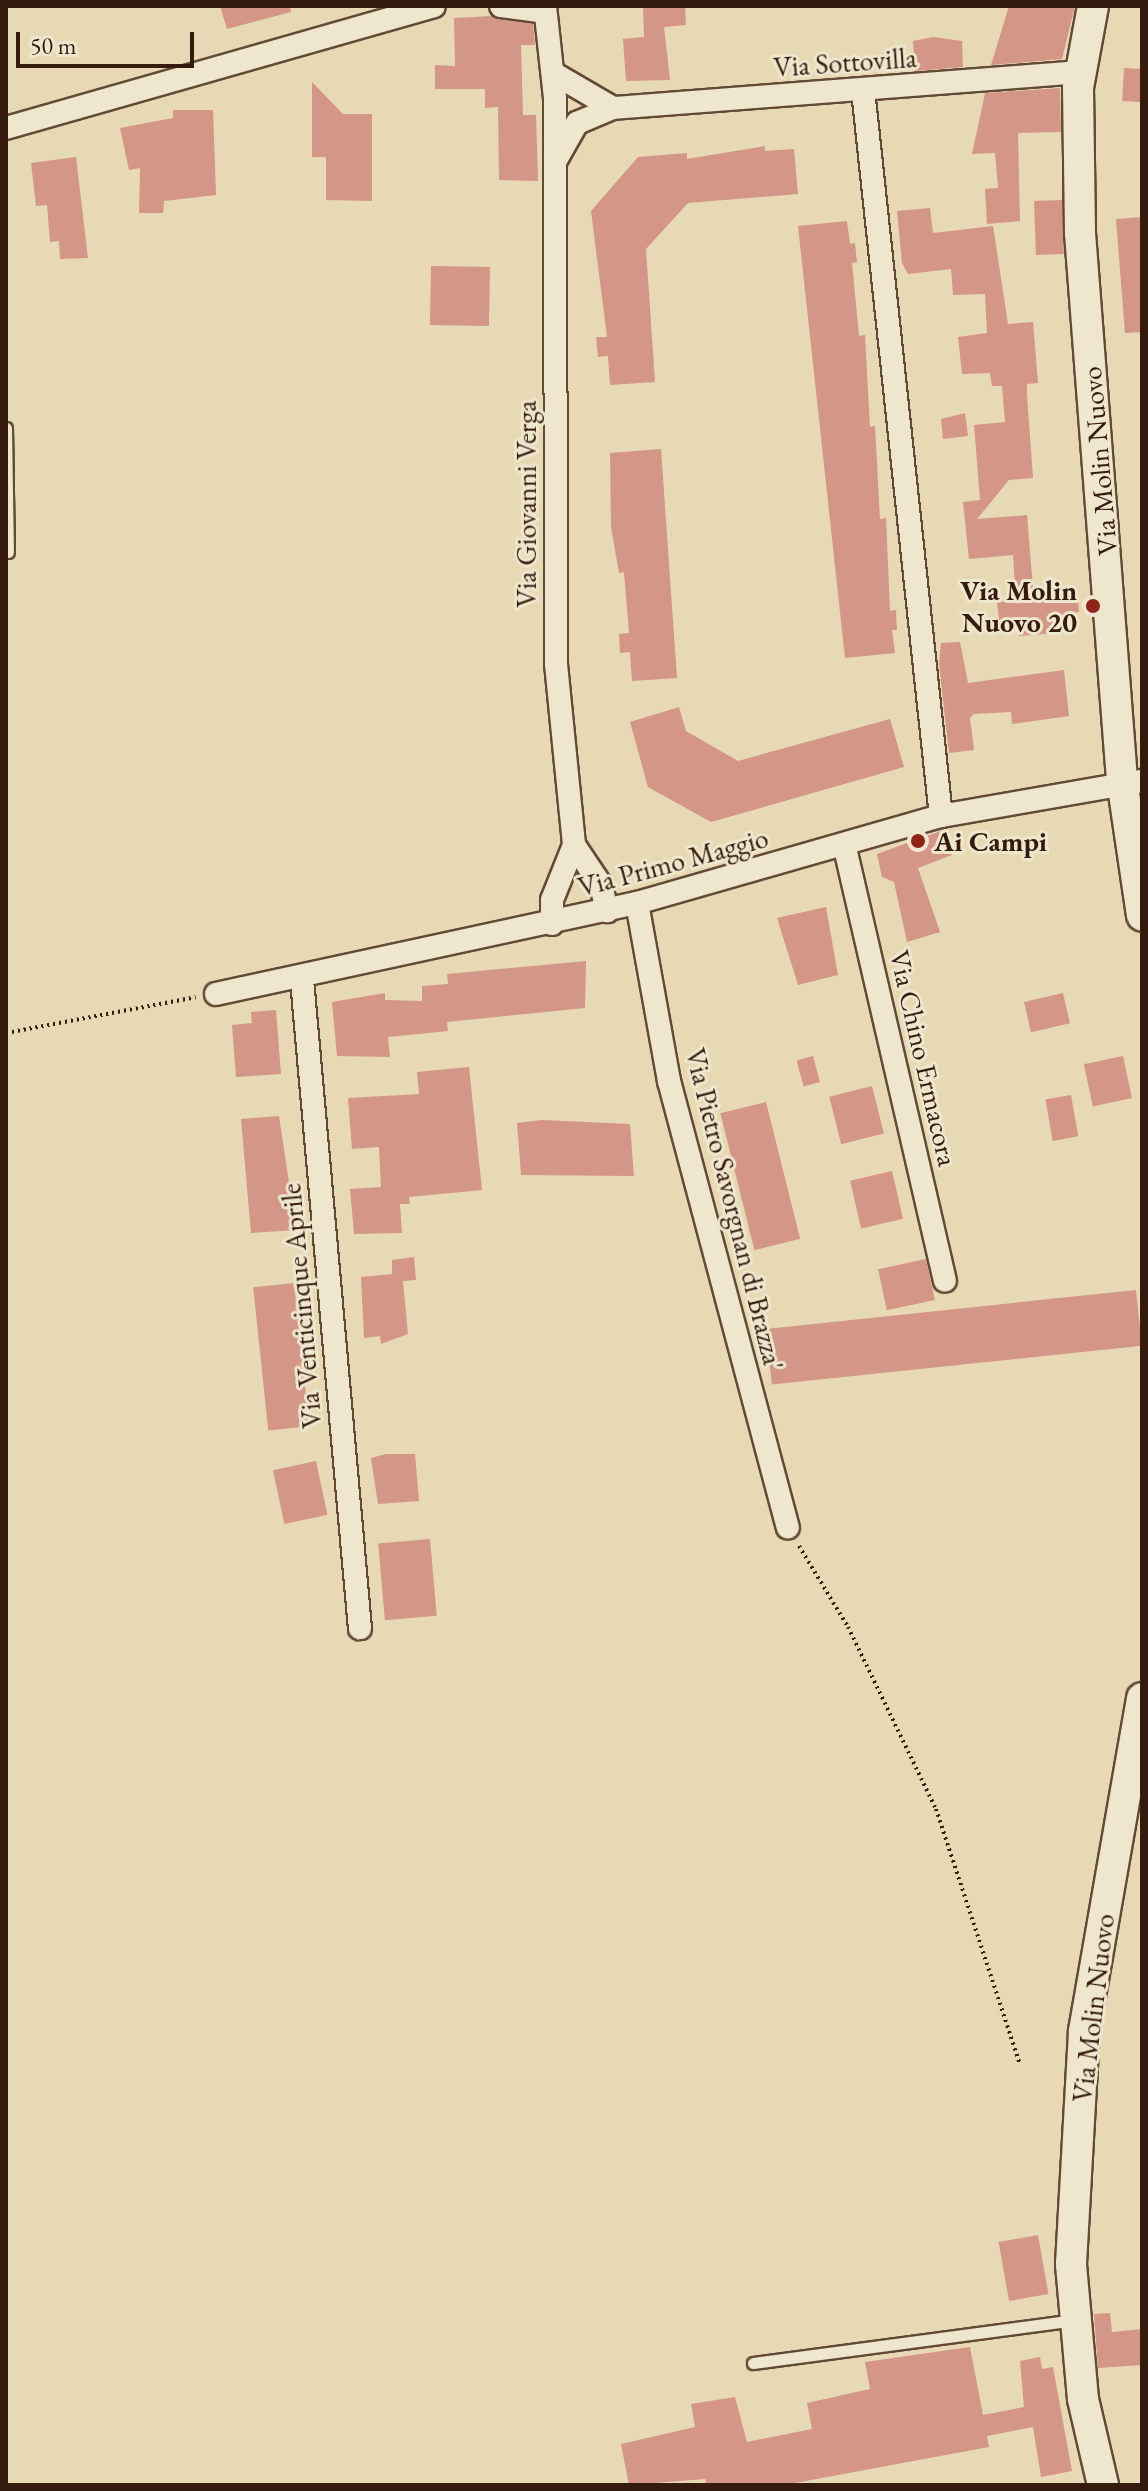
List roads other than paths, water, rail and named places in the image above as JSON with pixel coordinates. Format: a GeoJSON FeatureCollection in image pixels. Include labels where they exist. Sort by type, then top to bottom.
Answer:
{"type":"FeatureCollection","features":[{"type":"Feature","properties":{"kind":"main road","name":"Via Molin Nuovo"},"geometry":{"type":"LineString","coordinates":[[1093,6],[1080,72],[1080,233],[1142,916]]}},
{"type":"Feature","properties":{"kind":"main road","name":"Via Molin Nuovo"},"geometry":{"type":"LineString","coordinates":[[1103,2485],[1083,2399],[1071,2264],[1084,2031],[1142,1698]]}},
{"type":"Feature","properties":{"kind":"street"},"geometry":{"type":"LineString","coordinates":[[6,128],[434,6]]}},
{"type":"Feature","properties":{"kind":"street"},"geometry":{"type":"LineString","coordinates":[[501,6],[545,9],[553,73],[555,161]]}},
{"type":"Feature","properties":{"kind":"street","name":"Via Sottovilla"},"geometry":{"type":"LineString","coordinates":[[555,161],[577,123],[613,108],[1080,72]]}},
{"type":"Feature","properties":{"kind":"street"},"geometry":{"type":"LineString","coordinates":[[553,73],[613,108]]}},
{"type":"Feature","properties":{"kind":"street"},"geometry":{"type":"LineString","coordinates":[[863,90],[941,816]]}},
{"type":"Feature","properties":{"kind":"street","name":"Via Giovanni Verga"},"geometry":{"type":"LineString","coordinates":[[552,924],[552,900],[574,845],[556,664],[555,161]]}},
{"type":"Feature","properties":{"kind":"street","name":"Via Primo Maggio"},"geometry":{"type":"LineString","coordinates":[[216,994],[302,980],[607,911],[845,848],[941,816],[1132,780]]}},
{"type":"Feature","properties":{"kind":"street","name":"Via Giovanni Verga"},"geometry":{"type":"LineString","coordinates":[[574,845],[601,885],[607,911]]}},
{"type":"Feature","properties":{"kind":"street","name":"Via Chino Ermacora"},"geometry":{"type":"LineString","coordinates":[[845,848],[945,1281]]}},
{"type":"Feature","properties":{"kind":"street","name":"Via Pietro Savorgnan di Brazza'"},"geometry":{"type":"LineString","coordinates":[[637,903],[669,1081],[788,1527]]}},
{"type":"Feature","properties":{"kind":"street","name":"Via Venticinque Aprile"},"geometry":{"type":"LineString","coordinates":[[302,980],[360,1628]]}},
{"type":"Feature","properties":{"kind":"lane"},"geometry":{"type":"LineString","coordinates":[[6,428],[8,552]]}},
{"type":"Feature","properties":{"kind":"lane"},"geometry":{"type":"LineString","coordinates":[[753,2363],[1076,2320]]}},
{"type":"Feature","properties":{"kind":"place","name":"Via Molin Nuovo 20"},"geometry":{"type":"Point","coordinates":[1093,606]}},
{"type":"Feature","properties":{"kind":"place","name":"Ai Campi"},"geometry":{"type":"Point","coordinates":[918,841]}}]}
